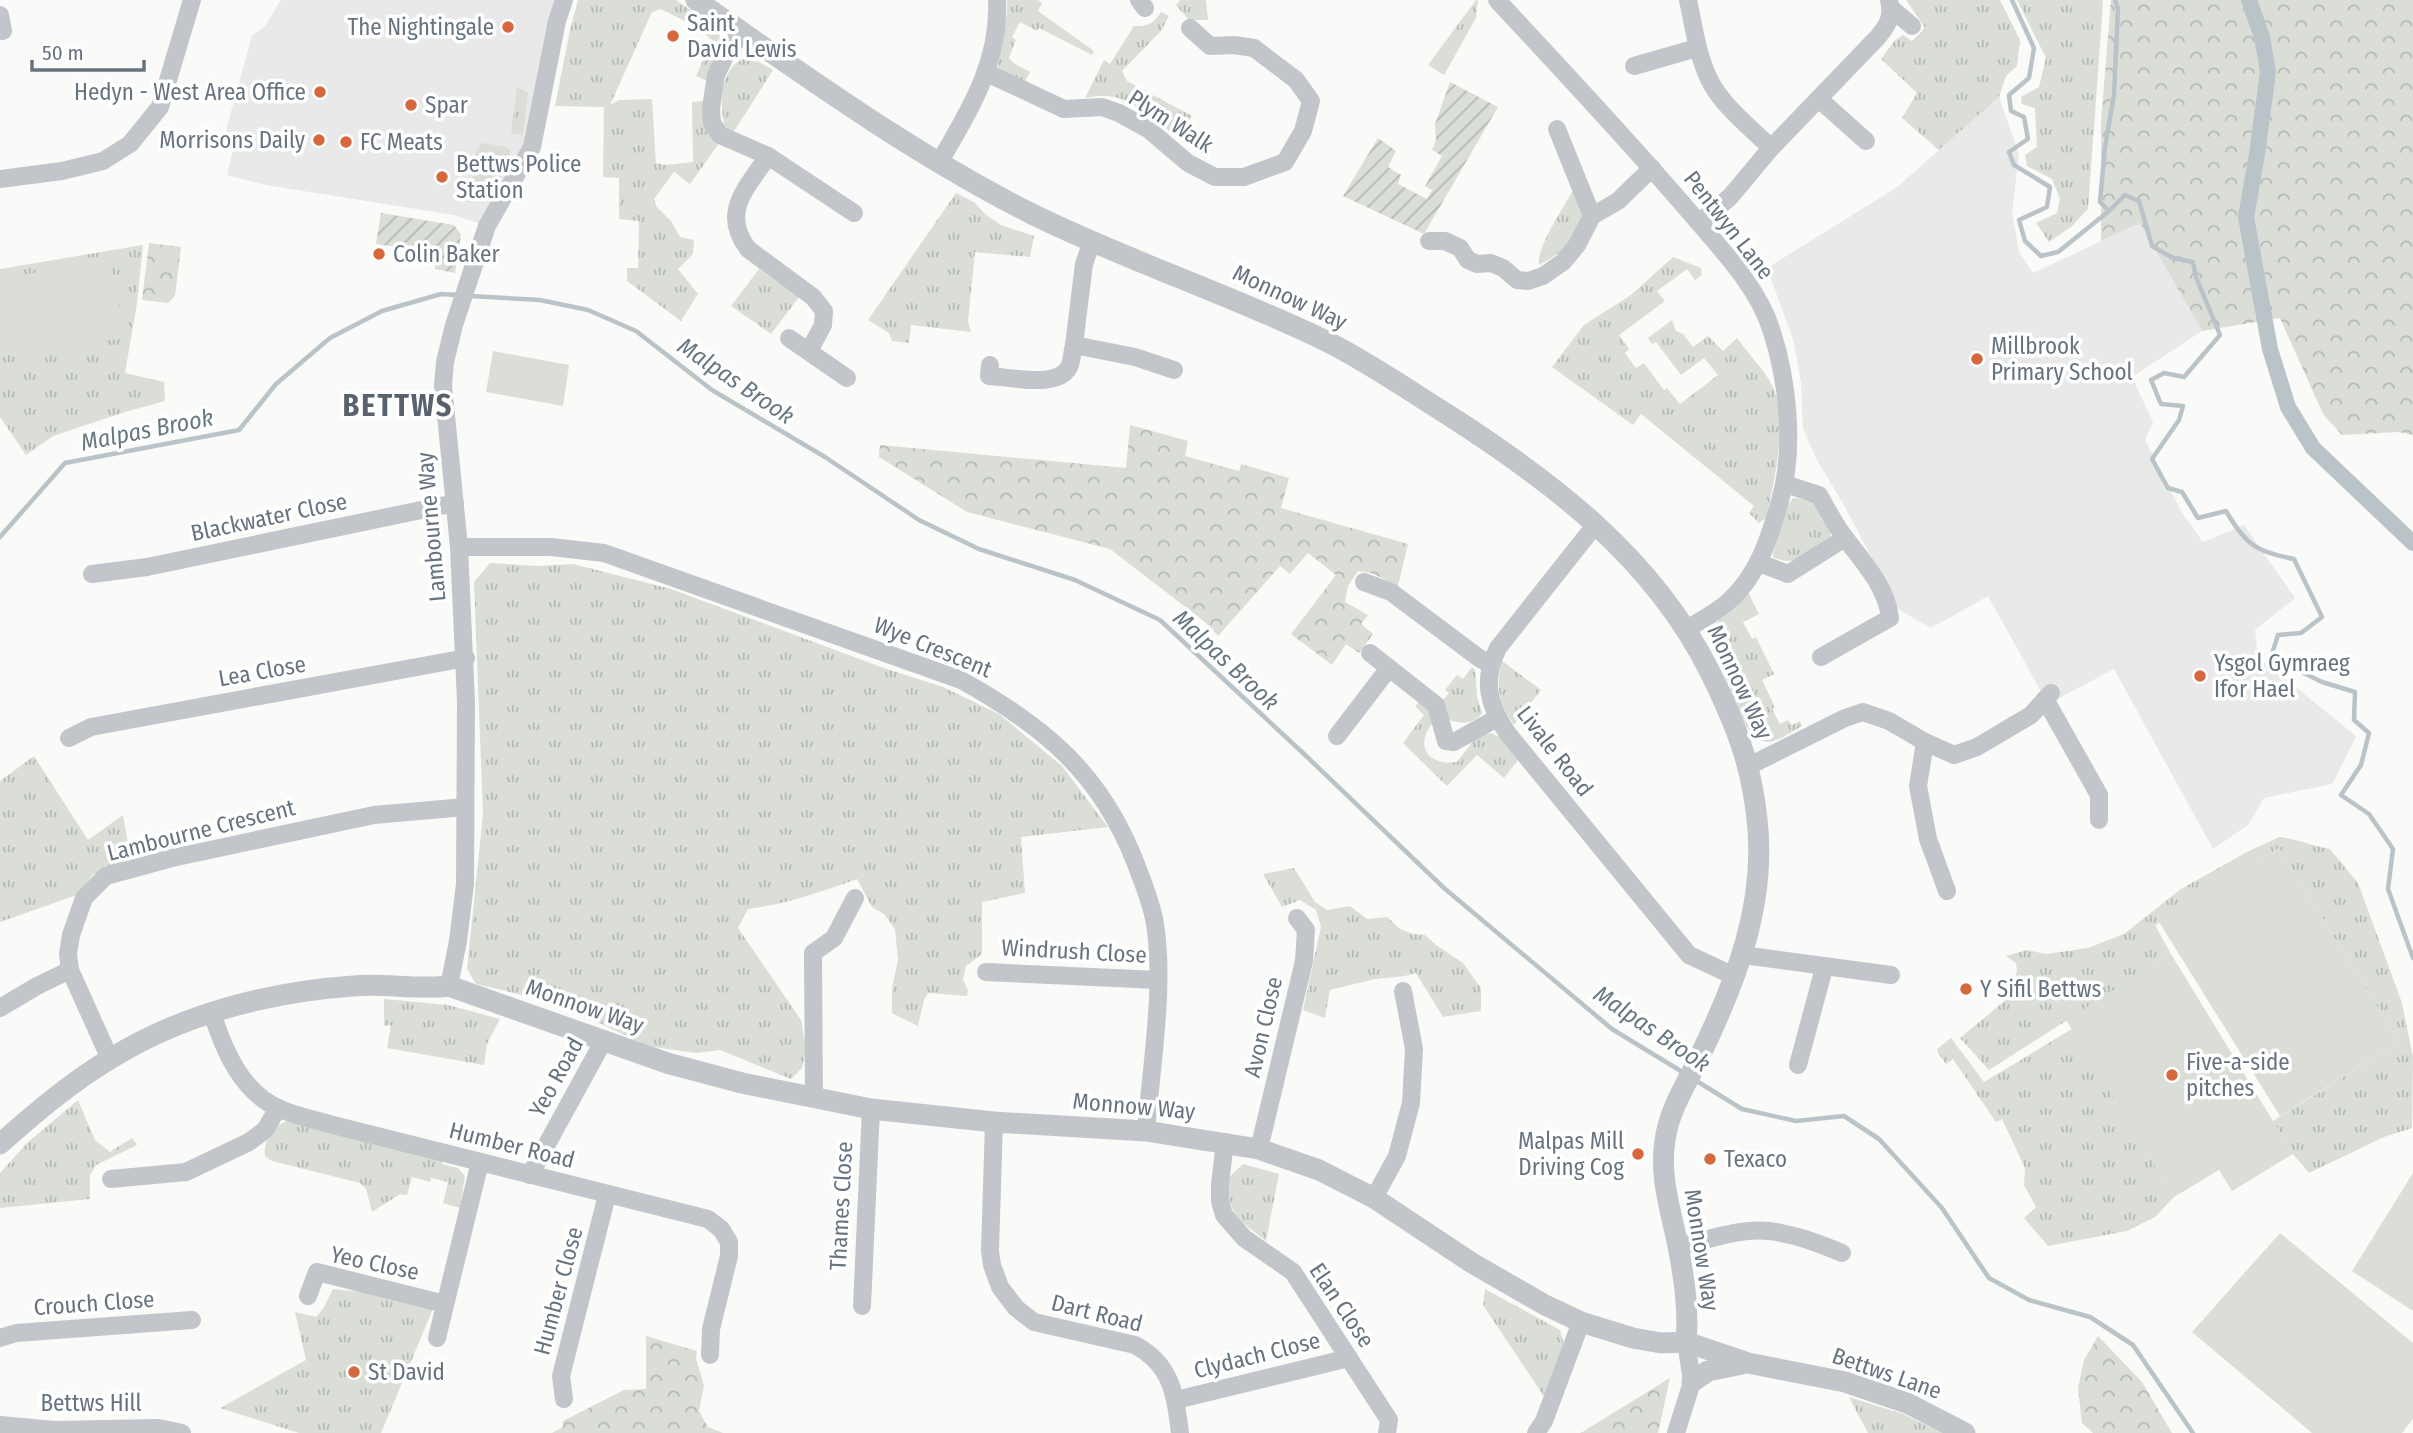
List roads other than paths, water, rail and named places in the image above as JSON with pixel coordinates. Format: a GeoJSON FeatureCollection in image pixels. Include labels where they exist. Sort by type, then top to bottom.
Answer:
{"type":"FeatureCollection","features":[{"type":"Feature","properties":{"kind":"street"},"geometry":{"type":"LineString","coordinates":[[0,179],[62,171],[103,162],[130,144],[160,107],[192,0]]}},
{"type":"Feature","properties":{"kind":"street","name":"Lambourne Way"},"geometry":{"type":"LineString","coordinates":[[449,986],[466,884],[466,658],[459,547],[443,385],[445,362],[486,226],[532,147],[557,21],[564,0]]}},
{"type":"Feature","properties":{"kind":"street","name":"Monnow Way"},"geometry":{"type":"LineString","coordinates":[[0,1144],[49,1101],[110,1059],[162,1032],[212,1013],[269,996],[316,989],[356,985],[430,988],[449,986],[667,1063],[738,1083],[871,1110],[994,1122],[1146,1131],[1259,1149],[1319,1170],[1374,1198],[1472,1263],[1545,1305],[1581,1322],[1633,1338],[1661,1343],[1686,1342],[1688,1314],[1666,1190],[1663,1152],[1665,1135],[1678,1100],[1722,1009],[1742,956],[1760,878],[1758,822],[1749,766],[1724,699],[1687,629],[1638,566],[1596,524],[1552,486],[1505,451],[1350,354],[1251,306],[1092,241],[1025,210],[939,163],[864,117],[696,0]]}},
{"type":"Feature","properties":{"kind":"street"},"geometry":{"type":"LineString","coordinates":[[939,163],[977,97],[987,73],[998,19],[997,0]]}},
{"type":"Feature","properties":{"kind":"street","name":"Pentwyn Lane"},"geometry":{"type":"LineString","coordinates":[[1497,0],[1699,223],[1748,284],[1771,327],[1783,376],[1788,433],[1785,484],[1770,538],[1759,563],[1744,585],[1725,604],[1687,629]]}},
{"type":"Feature","properties":{"kind":"street"},"geometry":{"type":"LineString","coordinates":[[1688,0],[1698,48],[1710,81],[1722,99],[1771,148]]}},
{"type":"Feature","properties":{"kind":"street"},"geometry":{"type":"LineString","coordinates":[[1890,4],[1912,26]]}},
{"type":"Feature","properties":{"kind":"street"},"geometry":{"type":"LineString","coordinates":[[1699,223],[1730,197],[1771,148],[1889,23],[1890,4]]}},
{"type":"Feature","properties":{"kind":"street","name":"Plym Walk"},"geometry":{"type":"LineString","coordinates":[[987,73],[1064,109],[1102,107],[1119,113],[1149,129],[1188,163],[1215,177],[1244,177],[1285,162],[1303,131],[1311,101],[1296,80],[1254,48],[1210,46],[1190,28]]}},
{"type":"Feature","properties":{"kind":"street"},"geometry":{"type":"LineString","coordinates":[[743,33],[727,52],[716,75],[711,108],[712,123],[720,135],[768,156],[854,213]]}},
{"type":"Feature","properties":{"kind":"street"},"geometry":{"type":"LineString","coordinates":[[1634,66],[1698,48]]}},
{"type":"Feature","properties":{"kind":"street"},"geometry":{"type":"LineString","coordinates":[[1819,99],[1866,141]]}},
{"type":"Feature","properties":{"kind":"street"},"geometry":{"type":"LineString","coordinates":[[1556,129],[1592,216]]}},
{"type":"Feature","properties":{"kind":"street"},"geometry":{"type":"LineString","coordinates":[[768,156],[741,198],[735,214],[736,227],[748,249],[813,297],[824,311],[822,325],[809,351]]}},
{"type":"Feature","properties":{"kind":"street"},"geometry":{"type":"LineString","coordinates":[[1429,241],[1445,241],[1460,248],[1468,260],[1477,264],[1491,263],[1503,268],[1517,280],[1528,281],[1543,276],[1563,262],[1577,245],[1592,216],[1618,201],[1652,168]]}},
{"type":"Feature","properties":{"kind":"street"},"geometry":{"type":"LineString","coordinates":[[990,365],[989,376],[1049,381],[1062,376],[1069,367],[1074,345],[1084,264],[1092,241]]}},
{"type":"Feature","properties":{"kind":"street"},"geometry":{"type":"LineString","coordinates":[[789,338],[846,378]]}},
{"type":"Feature","properties":{"kind":"street"},"geometry":{"type":"LineString","coordinates":[[1074,345],[1135,357],[1174,370]]}},
{"type":"Feature","properties":{"kind":"street"},"geometry":{"type":"LineString","coordinates":[[1785,484],[1819,495],[1845,538],[1858,551],[1889,605],[1890,618],[1821,657]]}},
{"type":"Feature","properties":{"kind":"street","name":"Blackwater Close"},"geometry":{"type":"LineString","coordinates":[[93,574],[147,567],[455,503]]}},
{"type":"Feature","properties":{"kind":"street"},"geometry":{"type":"LineString","coordinates":[[1364,582],[1391,592],[1490,664],[1498,648],[1596,524]]}},
{"type":"Feature","properties":{"kind":"street"},"geometry":{"type":"LineString","coordinates":[[1759,563],[1788,574],[1845,538]]}},
{"type":"Feature","properties":{"kind":"street","name":"Wye Crescent"},"geometry":{"type":"LineString","coordinates":[[459,547],[551,547],[604,553],[961,680],[1001,702],[1037,728],[1068,757],[1106,801],[1129,845],[1146,889],[1155,924],[1158,980],[1146,1131]]}},
{"type":"Feature","properties":{"kind":"street"},"geometry":{"type":"LineString","coordinates":[[1370,653],[1436,705],[1447,741],[1454,742],[1497,718]]}},
{"type":"Feature","properties":{"kind":"street","name":"Lea Close"},"geometry":{"type":"LineString","coordinates":[[69,738],[91,727],[466,658]]}},
{"type":"Feature","properties":{"kind":"street","name":"Livale Road"},"geometry":{"type":"LineString","coordinates":[[1490,664],[1489,693],[1497,718],[1689,956],[1734,976]]}},
{"type":"Feature","properties":{"kind":"street"},"geometry":{"type":"LineString","coordinates":[[1337,736],[1389,668]]}},
{"type":"Feature","properties":{"kind":"street"},"geometry":{"type":"LineString","coordinates":[[1749,766],[1845,718],[1863,712],[1889,721],[1954,755],[1977,747],[2031,715],[2048,696],[2099,795],[2099,820]]}},
{"type":"Feature","properties":{"kind":"street"},"geometry":{"type":"LineString","coordinates":[[1925,742],[1918,786],[1928,839],[1947,891]]}},
{"type":"Feature","properties":{"kind":"street","name":"Lambourne Crescent"},"geometry":{"type":"LineString","coordinates":[[110,1059],[70,970],[68,954],[71,935],[84,898],[106,876],[172,858],[374,815],[465,807]]}},
{"type":"Feature","properties":{"kind":"street"},"geometry":{"type":"LineString","coordinates":[[814,1097],[813,953],[834,938],[855,898]]}},
{"type":"Feature","properties":{"kind":"street","name":"Avon Close"},"geometry":{"type":"LineString","coordinates":[[1259,1149],[1304,961],[1306,930],[1297,918]]}},
{"type":"Feature","properties":{"kind":"street"},"geometry":{"type":"LineString","coordinates":[[1742,956],[1891,975]]}},
{"type":"Feature","properties":{"kind":"street"},"geometry":{"type":"LineString","coordinates":[[1798,1065],[1824,968]]}},
{"type":"Feature","properties":{"kind":"street"},"geometry":{"type":"LineString","coordinates":[[0,1008],[70,970]]}},
{"type":"Feature","properties":{"kind":"street","name":"Windrush Close"},"geometry":{"type":"LineString","coordinates":[[986,972],[1158,980]]}},
{"type":"Feature","properties":{"kind":"street"},"geometry":{"type":"LineString","coordinates":[[1374,1198],[1397,1156],[1411,1103],[1414,1049],[1403,991]]}},
{"type":"Feature","properties":{"kind":"street","name":"Humber Road"},"geometry":{"type":"LineString","coordinates":[[212,1013],[221,1041],[236,1071],[256,1092],[278,1108],[333,1125],[708,1219],[721,1229],[729,1242],[729,1256],[711,1329],[710,1355]]}},
{"type":"Feature","properties":{"kind":"street","name":"Yeo Road"},"geometry":{"type":"LineString","coordinates":[[530,1175],[604,1040]]}},
{"type":"Feature","properties":{"kind":"street"},"geometry":{"type":"LineString","coordinates":[[111,1179],[186,1172],[249,1142],[265,1130],[278,1108]]}},
{"type":"Feature","properties":{"kind":"street","name":"Thames Close"},"geometry":{"type":"LineString","coordinates":[[862,1306],[871,1110]]}},
{"type":"Feature","properties":{"kind":"street","name":"Dart Road"},"geometry":{"type":"LineString","coordinates":[[994,1122],[990,1251],[1000,1287],[1016,1308],[1034,1322],[1135,1345],[1149,1353],[1161,1364],[1176,1400],[1180,1433]]}},
{"type":"Feature","properties":{"kind":"street","name":"Elan Close"},"geometry":{"type":"LineString","coordinates":[[1225,1142],[1220,1184],[1220,1201],[1224,1215],[1244,1238],[1293,1272],[1389,1420],[1387,1433]]}},
{"type":"Feature","properties":{"kind":"street","name":"Yeo Close"},"geometry":{"type":"LineString","coordinates":[[437,1338],[480,1162]]}},
{"type":"Feature","properties":{"kind":"street","name":"Humber Close"},"geometry":{"type":"LineString","coordinates":[[564,1399],[561,1376],[607,1195]]}},
{"type":"Feature","properties":{"kind":"street"},"geometry":{"type":"LineString","coordinates":[[1678,1247],[1727,1234],[1768,1231],[1815,1241],[1842,1253]]}},
{"type":"Feature","properties":{"kind":"street","name":"Yeo Close"},"geometry":{"type":"LineString","coordinates":[[308,1296],[317,1272],[445,1304]]}},
{"type":"Feature","properties":{"kind":"street","name":"Crouch Close"},"geometry":{"type":"LineString","coordinates":[[0,1338],[16,1333],[192,1320]]}},
{"type":"Feature","properties":{"kind":"street"},"geometry":{"type":"LineString","coordinates":[[1536,1433],[1544,1421],[1581,1322]]}},
{"type":"Feature","properties":{"kind":"street"},"geometry":{"type":"LineString","coordinates":[[1676,1433],[1692,1382],[1686,1342]]}},
{"type":"Feature","properties":{"kind":"street","name":"Bettws Lane"},"geometry":{"type":"LineString","coordinates":[[1686,1342],[1748,1363],[1845,1382],[1908,1403],[1965,1433]]}},
{"type":"Feature","properties":{"kind":"street","name":"Clydach Close"},"geometry":{"type":"LineString","coordinates":[[1176,1400],[1349,1358]]}},
{"type":"Feature","properties":{"kind":"street","name":"Bettws Lane"},"geometry":{"type":"LineString","coordinates":[[1692,1382],[1708,1371],[1748,1363]]}},
{"type":"Feature","properties":{"kind":"street","name":"Bettws Hill"},"geometry":{"type":"LineString","coordinates":[[0,1425],[54,1430],[159,1428],[182,1433]]}},
{"type":"Feature","properties":{"kind":"waterway"},"geometry":{"type":"LineString","coordinates":[[2012,0],[2034,48],[2029,78],[2009,95],[2011,111],[2024,117],[2028,139],[2009,152],[2014,165],[2050,187],[2047,207],[2019,220],[2025,241],[2041,256],[2058,252],[2109,211]]}},
{"type":"Feature","properties":{"kind":"waterway"},"geometry":{"type":"LineString","coordinates":[[2115,0],[2118,9],[2114,95],[2105,147],[2100,202],[2109,211],[2125,195],[2139,201],[2152,246],[2173,258],[2193,262],[2196,277],[2220,335],[2184,377],[2164,373],[2151,380],[2161,404],[2183,406],[2179,420],[2152,459],[2168,488],[2182,492],[2198,518],[2226,511],[2253,545],[2261,550],[2294,559],[2322,617],[2301,633],[2278,635],[2271,657],[2322,682],[2355,692],[2354,720],[2369,733],[2361,765],[2341,795],[2369,814],[2393,849],[2388,889],[2413,958]]}},
{"type":"Feature","properties":{"kind":"waterway"},"geometry":{"type":"LineString","coordinates":[[2249,0],[2262,37],[2268,72],[2246,217],[2270,349],[2288,407],[2313,448],[2413,543]]}},
{"type":"Feature","properties":{"kind":"waterway","name":"Malpas Brook"},"geometry":{"type":"LineString","coordinates":[[0,537],[65,463],[239,430],[276,384],[330,338],[382,311],[441,294],[458,295]]}},
{"type":"Feature","properties":{"kind":"waterway","name":"Malpas Brook"},"geometry":{"type":"LineString","coordinates":[[470,296],[540,300],[588,310],[636,331],[712,390],[825,457],[919,520],[979,549],[1075,580],[1160,620],[1444,888],[1612,1029],[1684,1073]]}},
{"type":"Feature","properties":{"kind":"waterway","name":"Malpas Brook"},"geometry":{"type":"LineString","coordinates":[[1695,1080],[1742,1109],[1796,1121],[1844,1116],[1879,1139],[1942,1208],[1989,1278],[2029,1300],[2090,1317],[2133,1345],[2193,1433]]}},
{"type":"Feature","properties":{"kind":"place","name":"The Nightingale"},"geometry":{"type":"Point","coordinates":[508,27]}},
{"type":"Feature","properties":{"kind":"place","name":"Saint David Lewis"},"geometry":{"type":"Point","coordinates":[673,36]}},
{"type":"Feature","properties":{"kind":"place","name":"Hedyn - West Area Office"},"geometry":{"type":"Point","coordinates":[320,92]}},
{"type":"Feature","properties":{"kind":"place","name":"Spar"},"geometry":{"type":"Point","coordinates":[411,105]}},
{"type":"Feature","properties":{"kind":"place","name":"Morrisons Daily"},"geometry":{"type":"Point","coordinates":[319,140]}},
{"type":"Feature","properties":{"kind":"place","name":"FC Meats"},"geometry":{"type":"Point","coordinates":[346,142]}},
{"type":"Feature","properties":{"kind":"place","name":"Bettws Police Station"},"geometry":{"type":"Point","coordinates":[442,177]}},
{"type":"Feature","properties":{"kind":"place","name":"Colin Baker"},"geometry":{"type":"Point","coordinates":[379,254]}},
{"type":"Feature","properties":{"kind":"place","name":"Millbrook Primary School"},"geometry":{"type":"Point","coordinates":[1977,359]}},
{"type":"Feature","properties":{"kind":"place","name":"Ysgol Gymraeg Ifor Hael"},"geometry":{"type":"Point","coordinates":[2200,676]}},
{"type":"Feature","properties":{"kind":"place","name":"Y Sifil Bettws"},"geometry":{"type":"Point","coordinates":[1966,989]}},
{"type":"Feature","properties":{"kind":"place","name":"Five-a-side pitches"},"geometry":{"type":"Point","coordinates":[2172,1075]}},
{"type":"Feature","properties":{"kind":"place","name":"Malpas Mill Driving Cog"},"geometry":{"type":"Point","coordinates":[1638,1154]}},
{"type":"Feature","properties":{"kind":"place","name":"Texaco"},"geometry":{"type":"Point","coordinates":[1710,1159]}},
{"type":"Feature","properties":{"kind":"place","name":"St David"},"geometry":{"type":"Point","coordinates":[354,1372]}},
{"type":"Feature","properties":{"kind":"district","name":"BETTWS"},"geometry":{"type":"Point","coordinates":[398,406]}}]}
